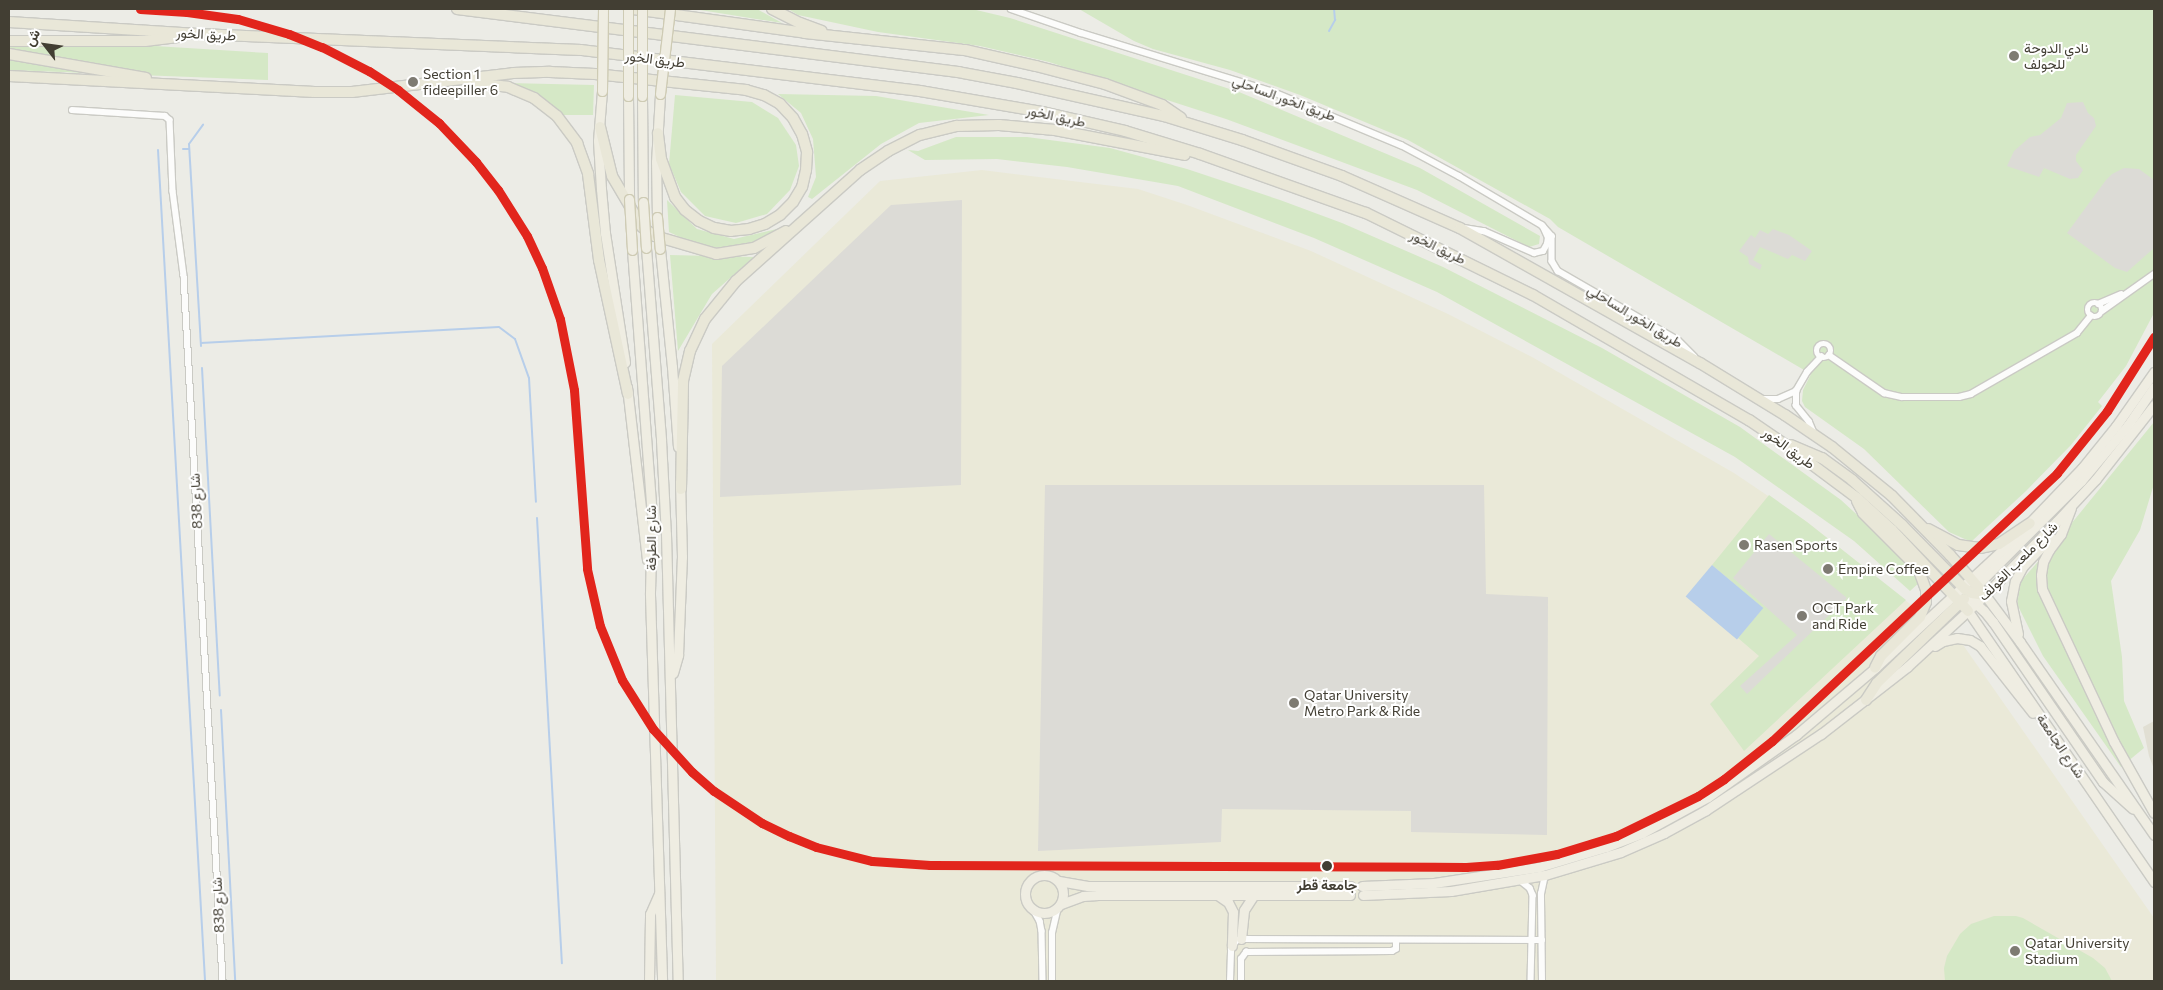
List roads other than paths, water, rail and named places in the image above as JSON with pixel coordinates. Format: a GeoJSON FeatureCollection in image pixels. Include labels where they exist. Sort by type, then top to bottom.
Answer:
{"type":"FeatureCollection","features":[{"type":"Feature","properties":{"kind":"highway","name":"طريق الخور"},"geometry":{"type":"LineString","coordinates":[[457,9],[958,72],[1088,98],[1190,124],[1342,176],[1460,228],[1700,363],[1814,434],[1875,481],[1924,528],[1969,595]]}},
{"type":"Feature","properties":{"kind":"highway"},"geometry":{"type":"LineString","coordinates":[[632,9],[805,34],[835,35],[965,50],[1105,84],[1162,105],[1190,124]]}},
{"type":"Feature","properties":{"kind":"highway"},"geometry":{"type":"LineString","coordinates":[[772,9],[800,23],[835,35]]}},
{"type":"Feature","properties":{"kind":"highway","name":"طريق الخور"},"geometry":{"type":"LineString","coordinates":[[9,22],[198,34],[581,50],[920,91],[1043,112],[1125,131],[1200,154],[1366,213],[1450,252],[1533,295],[1749,420],[1785,444],[1856,498],[1892,530],[1954,594],[1985,595]]}},
{"type":"Feature","properties":{"kind":"highway"},"geometry":{"type":"LineString","coordinates":[[9,41],[144,41],[198,34]]}},
{"type":"Feature","properties":{"kind":"highway"},"geometry":{"type":"LineString","coordinates":[[9,54],[189,86]]}},
{"type":"Feature","properties":{"kind":"highway"},"geometry":{"type":"LineString","coordinates":[[9,76],[244,90],[352,92],[513,73],[550,72],[595,74],[746,90],[764,95],[780,104],[794,118],[802,134],[807,152],[806,170],[802,187],[793,202],[780,215],[765,224],[749,229],[732,231],[714,228],[692,216],[675,196],[661,159],[658,133]]}},
{"type":"Feature","properties":{"kind":"highway"},"geometry":{"type":"LineString","coordinates":[[438,83],[493,84],[521,92],[546,106],[557,116],[577,143],[588,174],[599,260],[628,394]]}},
{"type":"Feature","properties":{"kind":"highway"},"geometry":{"type":"LineString","coordinates":[[681,489],[683,381],[690,351],[704,319],[724,293],[860,170],[888,150],[920,135],[957,126],[999,124],[1032,127],[1183,155],[1200,154]]}},
{"type":"Feature","properties":{"kind":"highway"},"geometry":{"type":"LineString","coordinates":[[600,127],[612,176],[642,227],[655,236],[716,254],[736,252],[767,243],[811,214]]}},
{"type":"Feature","properties":{"kind":"highway"},"geometry":{"type":"LineString","coordinates":[[1785,444],[1803,449],[1822,458],[1852,480],[1911,533],[1969,595],[1877,684],[1866,700]]}},
{"type":"Feature","properties":{"kind":"highway"},"geometry":{"type":"LineString","coordinates":[[1856,498],[1863,513],[1918,568],[1926,590],[1924,607],[1920,618],[1881,656],[1875,668]]}},
{"type":"Feature","properties":{"kind":"highway"},"geometry":{"type":"LineString","coordinates":[[1924,528],[1934,530],[1958,545],[1980,548],[1999,544],[2030,523]]}},
{"type":"Feature","properties":{"kind":"main road"},"geometry":{"type":"LineString","coordinates":[[603,9],[602,91],[598,153],[605,233],[620,322],[650,595]]}},
{"type":"Feature","properties":{"kind":"main road","name":"شارع الطرفة"},"geometry":{"type":"LineString","coordinates":[[628,9],[629,199],[652,510],[650,595],[662,981]]}},
{"type":"Feature","properties":{"kind":"main road","name":"شارع الطرفة"},"geometry":{"type":"LineString","coordinates":[[642,9],[643,202],[661,440],[671,683],[678,981]]}},
{"type":"Feature","properties":{"kind":"main road"},"geometry":{"type":"LineString","coordinates":[[670,9],[660,94],[656,162],[660,249],[672,367],[681,489],[682,557],[680,622],[678,656],[671,683]]}},
{"type":"Feature","properties":{"kind":"main road","name":"شارع ملعب الغولف"},"geometry":{"type":"LineString","coordinates":[[1875,668],[1796,735],[1729,783],[1694,806],[1642,833],[1559,862],[1510,873],[1362,890],[1428,894],[1521,881],[1621,852],[1685,822],[1822,734],[1907,667],[2030,523],[2082,468],[2116,426],[2154,372]]}},
{"type":"Feature","properties":{"kind":"main road"},"geometry":{"type":"LineString","coordinates":[[2139,813],[2119,798],[2103,782],[1992,622],[1969,595],[2081,481],[2128,425],[2154,387]]}},
{"type":"Feature","properties":{"kind":"main road","name":"شارع ملعب الغولف"},"geometry":{"type":"LineString","coordinates":[[1985,595],[2057,522],[2102,472],[2154,405]]}},
{"type":"Feature","properties":{"kind":"main road"},"geometry":{"type":"LineString","coordinates":[[2072,504],[2067,523],[2043,562],[2041,575],[2042,589],[2118,750],[2154,813]]}},
{"type":"Feature","properties":{"kind":"main road"},"geometry":{"type":"LineString","coordinates":[[2020,642],[2011,601],[2015,581],[2024,566],[2049,540],[2057,522]]}},
{"type":"Feature","properties":{"kind":"main road"},"geometry":{"type":"LineString","coordinates":[[1875,668],[1954,594]]}},
{"type":"Feature","properties":{"kind":"main road","name":"شارع الجامعة"},"geometry":{"type":"LineString","coordinates":[[1969,595],[2042,719],[2154,882]]}},
{"type":"Feature","properties":{"kind":"main road","name":"شارع الجامعة"},"geometry":{"type":"LineString","coordinates":[[1985,595],[2020,642],[2154,835]]}},
{"type":"Feature","properties":{"kind":"main road"},"geometry":{"type":"LineString","coordinates":[[1907,667],[1943,641],[1957,638],[1970,640],[1985,650],[2030,711],[2042,719]]}},
{"type":"Feature","properties":{"kind":"main road"},"geometry":{"type":"LineString","coordinates":[[1039,875],[1046,875],[1059,881],[1088,886],[1350,890],[1253,896],[1090,895],[1059,905],[1046,913],[1033,909],[1026,897],[1026,890],[1030,881],[1039,875]]}},
{"type":"Feature","properties":{"kind":"main road"},"geometry":{"type":"LineString","coordinates":[[1059,881],[1063,892],[1059,905]]}},
{"type":"Feature","properties":{"kind":"main road"},"geometry":{"type":"LineString","coordinates":[[649,981],[650,914],[659,894]]}},
{"type":"Feature","properties":{"kind":"main road"},"geometry":{"type":"LineString","coordinates":[[1219,896],[1228,902],[1233,912],[1232,946]]}},
{"type":"Feature","properties":{"kind":"main road"},"geometry":{"type":"LineString","coordinates":[[1241,939],[1244,910],[1253,896]]}},
{"type":"Feature","properties":{"kind":"street","name":"طريق الخور الساحلي"},"geometry":{"type":"LineString","coordinates":[[1011,9],[1022,10],[1081,33],[1271,91],[1343,120],[1450,171],[1542,225],[1552,236],[1554,243],[1552,261],[1558,271],[1678,340],[1700,363]]}},
{"type":"Feature","properties":{"kind":"street","name":"شارع 838"},"geometry":{"type":"LineString","coordinates":[[72,110],[165,116],[170,120],[173,191],[184,276],[223,981]]}},
{"type":"Feature","properties":{"kind":"street"},"geometry":{"type":"LineString","coordinates":[[1460,228],[1484,231],[1534,253],[1543,251],[1547,244],[1548,238],[1542,225]]}},
{"type":"Feature","properties":{"kind":"street"},"geometry":{"type":"LineString","coordinates":[[2132,290],[2098,304],[2093,304],[2088,307],[2088,313],[2091,316],[2098,317],[2102,311],[2132,290],[2154,274]]}},
{"type":"Feature","properties":{"kind":"street"},"geometry":{"type":"LineString","coordinates":[[2098,304],[2102,311]]}},
{"type":"Feature","properties":{"kind":"street"},"geometry":{"type":"LineString","coordinates":[[1814,434],[1810,422],[1796,406],[1796,391],[1807,372],[1821,357],[1829,356],[1884,394],[1902,397],[1958,397],[1971,394],[2077,333],[2091,316]]}},
{"type":"Feature","properties":{"kind":"street"},"geometry":{"type":"LineString","coordinates":[[1821,357],[1817,348],[1824,343],[1830,348],[1829,356]]}},
{"type":"Feature","properties":{"kind":"street"},"geometry":{"type":"LineString","coordinates":[[1759,398],[1778,399],[1796,391]]}},
{"type":"Feature","properties":{"kind":"street"},"geometry":{"type":"LineString","coordinates":[[1542,981],[1542,891],[1545,875]]}},
{"type":"Feature","properties":{"kind":"street"},"geometry":{"type":"LineString","coordinates":[[1521,881],[1528,885],[1533,895],[1532,981]]}},
{"type":"Feature","properties":{"kind":"street"},"geometry":{"type":"LineString","coordinates":[[1052,981],[1052,929],[1059,905]]}},
{"type":"Feature","properties":{"kind":"street"},"geometry":{"type":"LineString","coordinates":[[1033,909],[1040,921],[1043,950],[1043,981]]}},
{"type":"Feature","properties":{"kind":"street"},"geometry":{"type":"LineString","coordinates":[[1230,981],[1232,946],[1241,939],[1542,940]]}},
{"type":"Feature","properties":{"kind":"street"},"geometry":{"type":"LineString","coordinates":[[1241,981],[1241,959],[1246,952],[1392,951],[1396,949],[1396,941]]}},
{"type":"Feature","properties":{"kind":"street"},"geometry":{"type":"LineString","coordinates":[[1043,950],[1052,950]]}},
{"type":"Feature","properties":{"kind":"water"},"geometry":{"type":"Polygon","coordinates":[[[1712,565],[1763,608],[1737,639],[1686,596],[1712,565]]]}},
{"type":"Feature","properties":{"kind":"waterway"},"geometry":{"type":"LineString","coordinates":[[1329,31],[1335,20],[1334,9]]}},
{"type":"Feature","properties":{"kind":"waterway"},"geometry":{"type":"LineString","coordinates":[[201,346],[189,144],[203,125]]}},
{"type":"Feature","properties":{"kind":"waterway"},"geometry":{"type":"LineString","coordinates":[[183,149],[189,149]]}},
{"type":"Feature","properties":{"kind":"waterway"},"geometry":{"type":"LineString","coordinates":[[158,150],[205,981]]}},
{"type":"Feature","properties":{"kind":"waterway"},"geometry":{"type":"LineString","coordinates":[[201,343],[499,327],[515,339],[529,378],[536,502]]}},
{"type":"Feature","properties":{"kind":"waterway"},"geometry":{"type":"LineString","coordinates":[[202,368],[220,696]]}},
{"type":"Feature","properties":{"kind":"waterway"},"geometry":{"type":"LineString","coordinates":[[537,518],[562,963]]}},
{"type":"Feature","properties":{"kind":"waterway"},"geometry":{"type":"LineString","coordinates":[[221,710],[235,981]]}},
{"type":"Feature","properties":{"kind":"place","name":"نادي الدوحة للجولف"},"geometry":{"type":"Point","coordinates":[2014,56]}},
{"type":"Feature","properties":{"kind":"place","name":"Section 1 fideepiller 6"},"geometry":{"type":"Point","coordinates":[413,82]}},
{"type":"Feature","properties":{"kind":"place","name":"Rasen Sports"},"geometry":{"type":"Point","coordinates":[1744,545]}},
{"type":"Feature","properties":{"kind":"place","name":"Empire Coffee"},"geometry":{"type":"Point","coordinates":[1828,569]}},
{"type":"Feature","properties":{"kind":"place","name":"OCT Park and Ride"},"geometry":{"type":"Point","coordinates":[1802,616]}},
{"type":"Feature","properties":{"kind":"place","name":"Qatar University Metro Park & Ride"},"geometry":{"type":"Point","coordinates":[1294,703]}},
{"type":"Feature","properties":{"kind":"place","name":"جامعة قطر"},"geometry":{"type":"Point","coordinates":[1327,866]}},
{"type":"Feature","properties":{"kind":"place","name":"Qatar University Stadium"},"geometry":{"type":"Point","coordinates":[2015,951]}}]}
